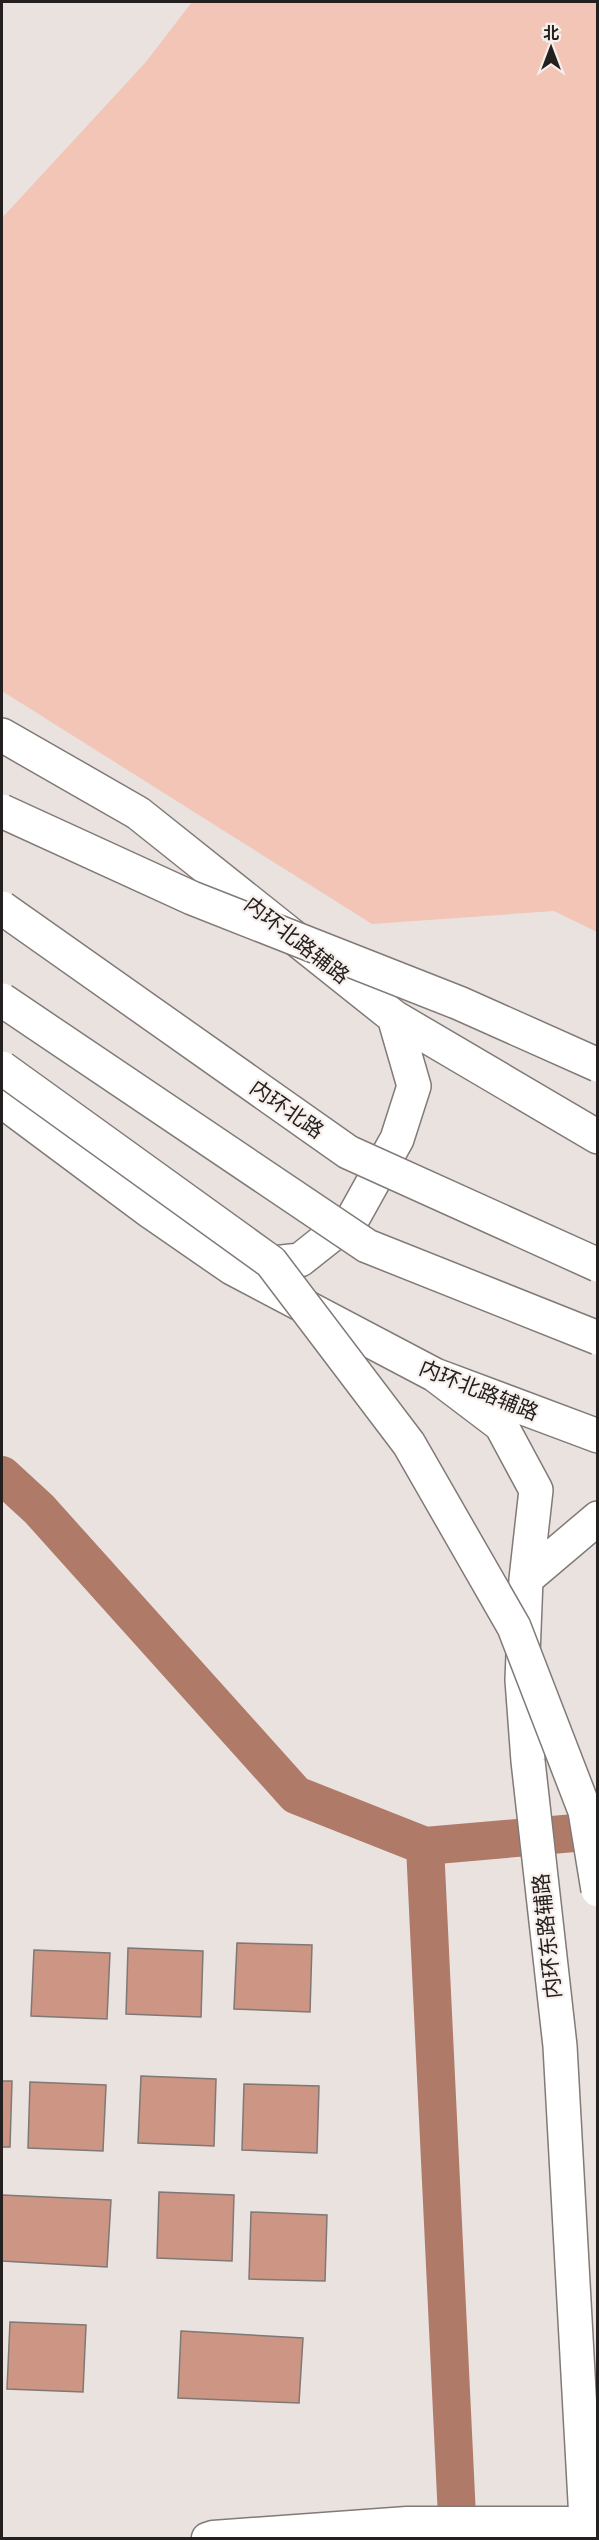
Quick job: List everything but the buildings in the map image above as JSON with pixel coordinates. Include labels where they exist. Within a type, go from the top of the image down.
[{"type":"main road","name":"内环北路辅路","points":[[2,735],[138,813],[394,1017],[597,1137]]},
{"type":"main road","points":[[2,811],[192,898],[459,1003],[597,1065]]},
{"type":"main road","name":"内环北路","points":[[2,908],[348,1152],[597,1265]]},
{"type":"main road","points":[[2,1000],[367,1246],[597,1338]]},
{"type":"main road","points":[[232,1268],[300,1260],[353,1218],[398,1139],[414,1086],[394,1017]]},
{"type":"main road","points":[[2,1068],[272,1263],[409,1444],[514,1627],[585,1811],[597,1890]]},
{"type":"main road","name":"内环北路辅路","points":[[2,1101],[151,1212],[232,1268],[435,1375],[597,1436]]},
{"type":"main road","name":"内环东路辅路","points":[[435,1375],[501,1425],[536,1490],[526,1580],[522,1680],[528,1761],[560,2046],[587,2530]]},
{"type":"main road","points":[[526,1580],[597,1518]]},
{"type":"street","points":[[207,2538],[407,2522],[500,2520],[587,2530]]},
{"type":"shaded area","points":[[192,2],[597,2],[597,932],[554,911],[372,924],[2,691],[2,218],[145,63]]},
{"type":"waterway","points":[[2,1475],[39,1509],[296,1795],[425,1846],[598,1831]]},
{"type":"waterway","points":[[425,1846],[458,2538]]}]
